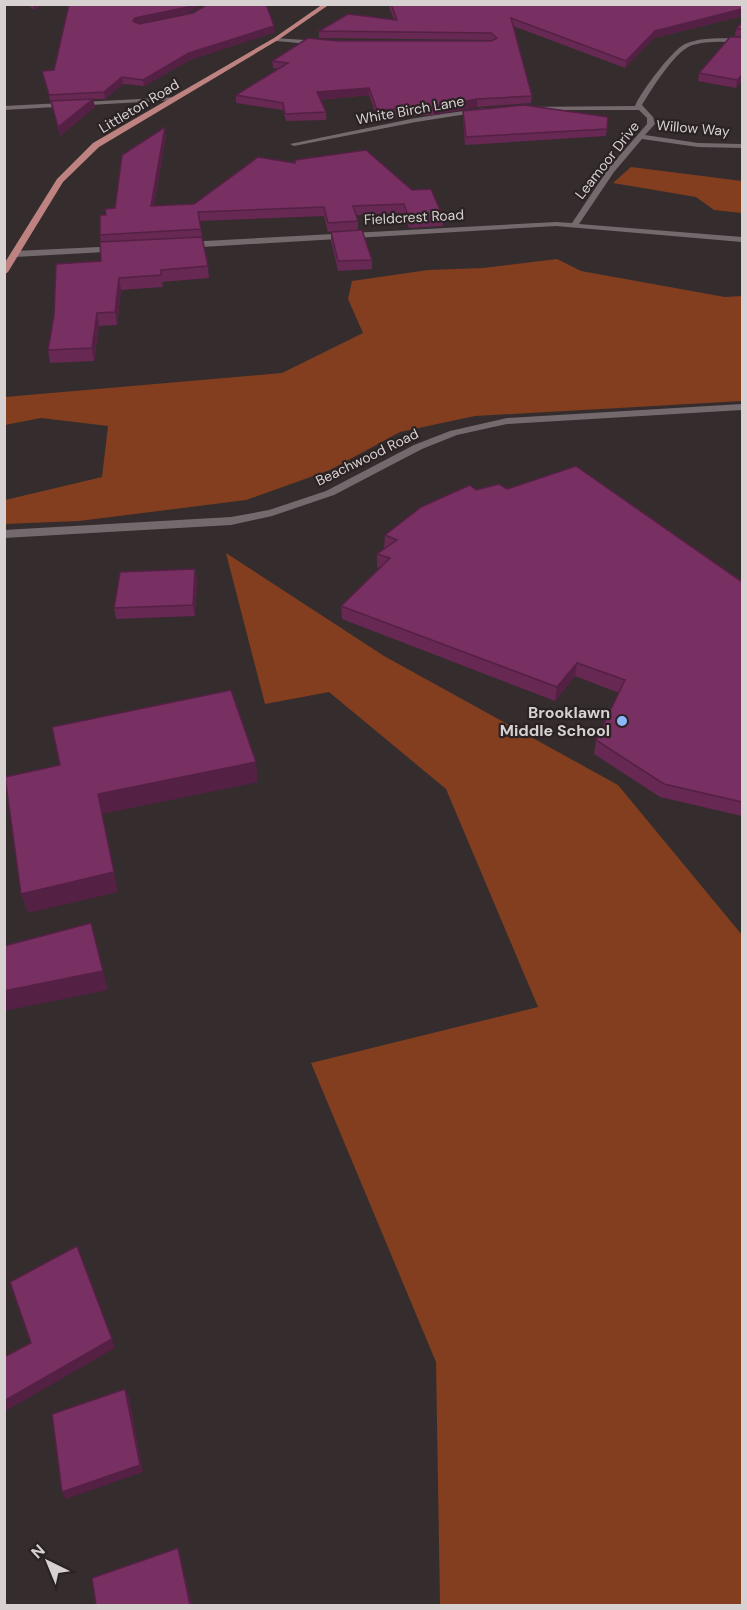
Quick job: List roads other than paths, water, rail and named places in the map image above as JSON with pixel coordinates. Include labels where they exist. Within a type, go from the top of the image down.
[{"type":"main road","name":"Littleton Road","points":[[4,272],[60,181],[96,145],[276,39],[328,4]]},
{"type":"street","points":[[276,39],[328,44]]},
{"type":"street","name":"Leamoor Drive","points":[[575,224],[611,171],[651,124],[650,117],[638,105],[657,76],[685,46],[701,41],[742,40]]},
{"type":"street","points":[[4,108],[176,98]]},
{"type":"street","points":[[507,108],[640,108]]},
{"type":"street","name":"White Birch Lane","points":[[294,144],[416,120],[497,109]]},
{"type":"street","name":"Willow Way","points":[[642,137],[698,145],[742,146]]},
{"type":"street","name":"Fieldcrest Road","points":[[177,245],[520,225],[575,224],[742,240]]},
{"type":"street","points":[[15,254],[130,248]]},
{"type":"street","name":"Beachwood Road","points":[[4,534],[222,521],[272,513],[322,496],[418,447],[480,426],[507,421],[742,407]]},
{"type":"place","name":"Brooklawn Middle School","points":[[622,721]]}]
